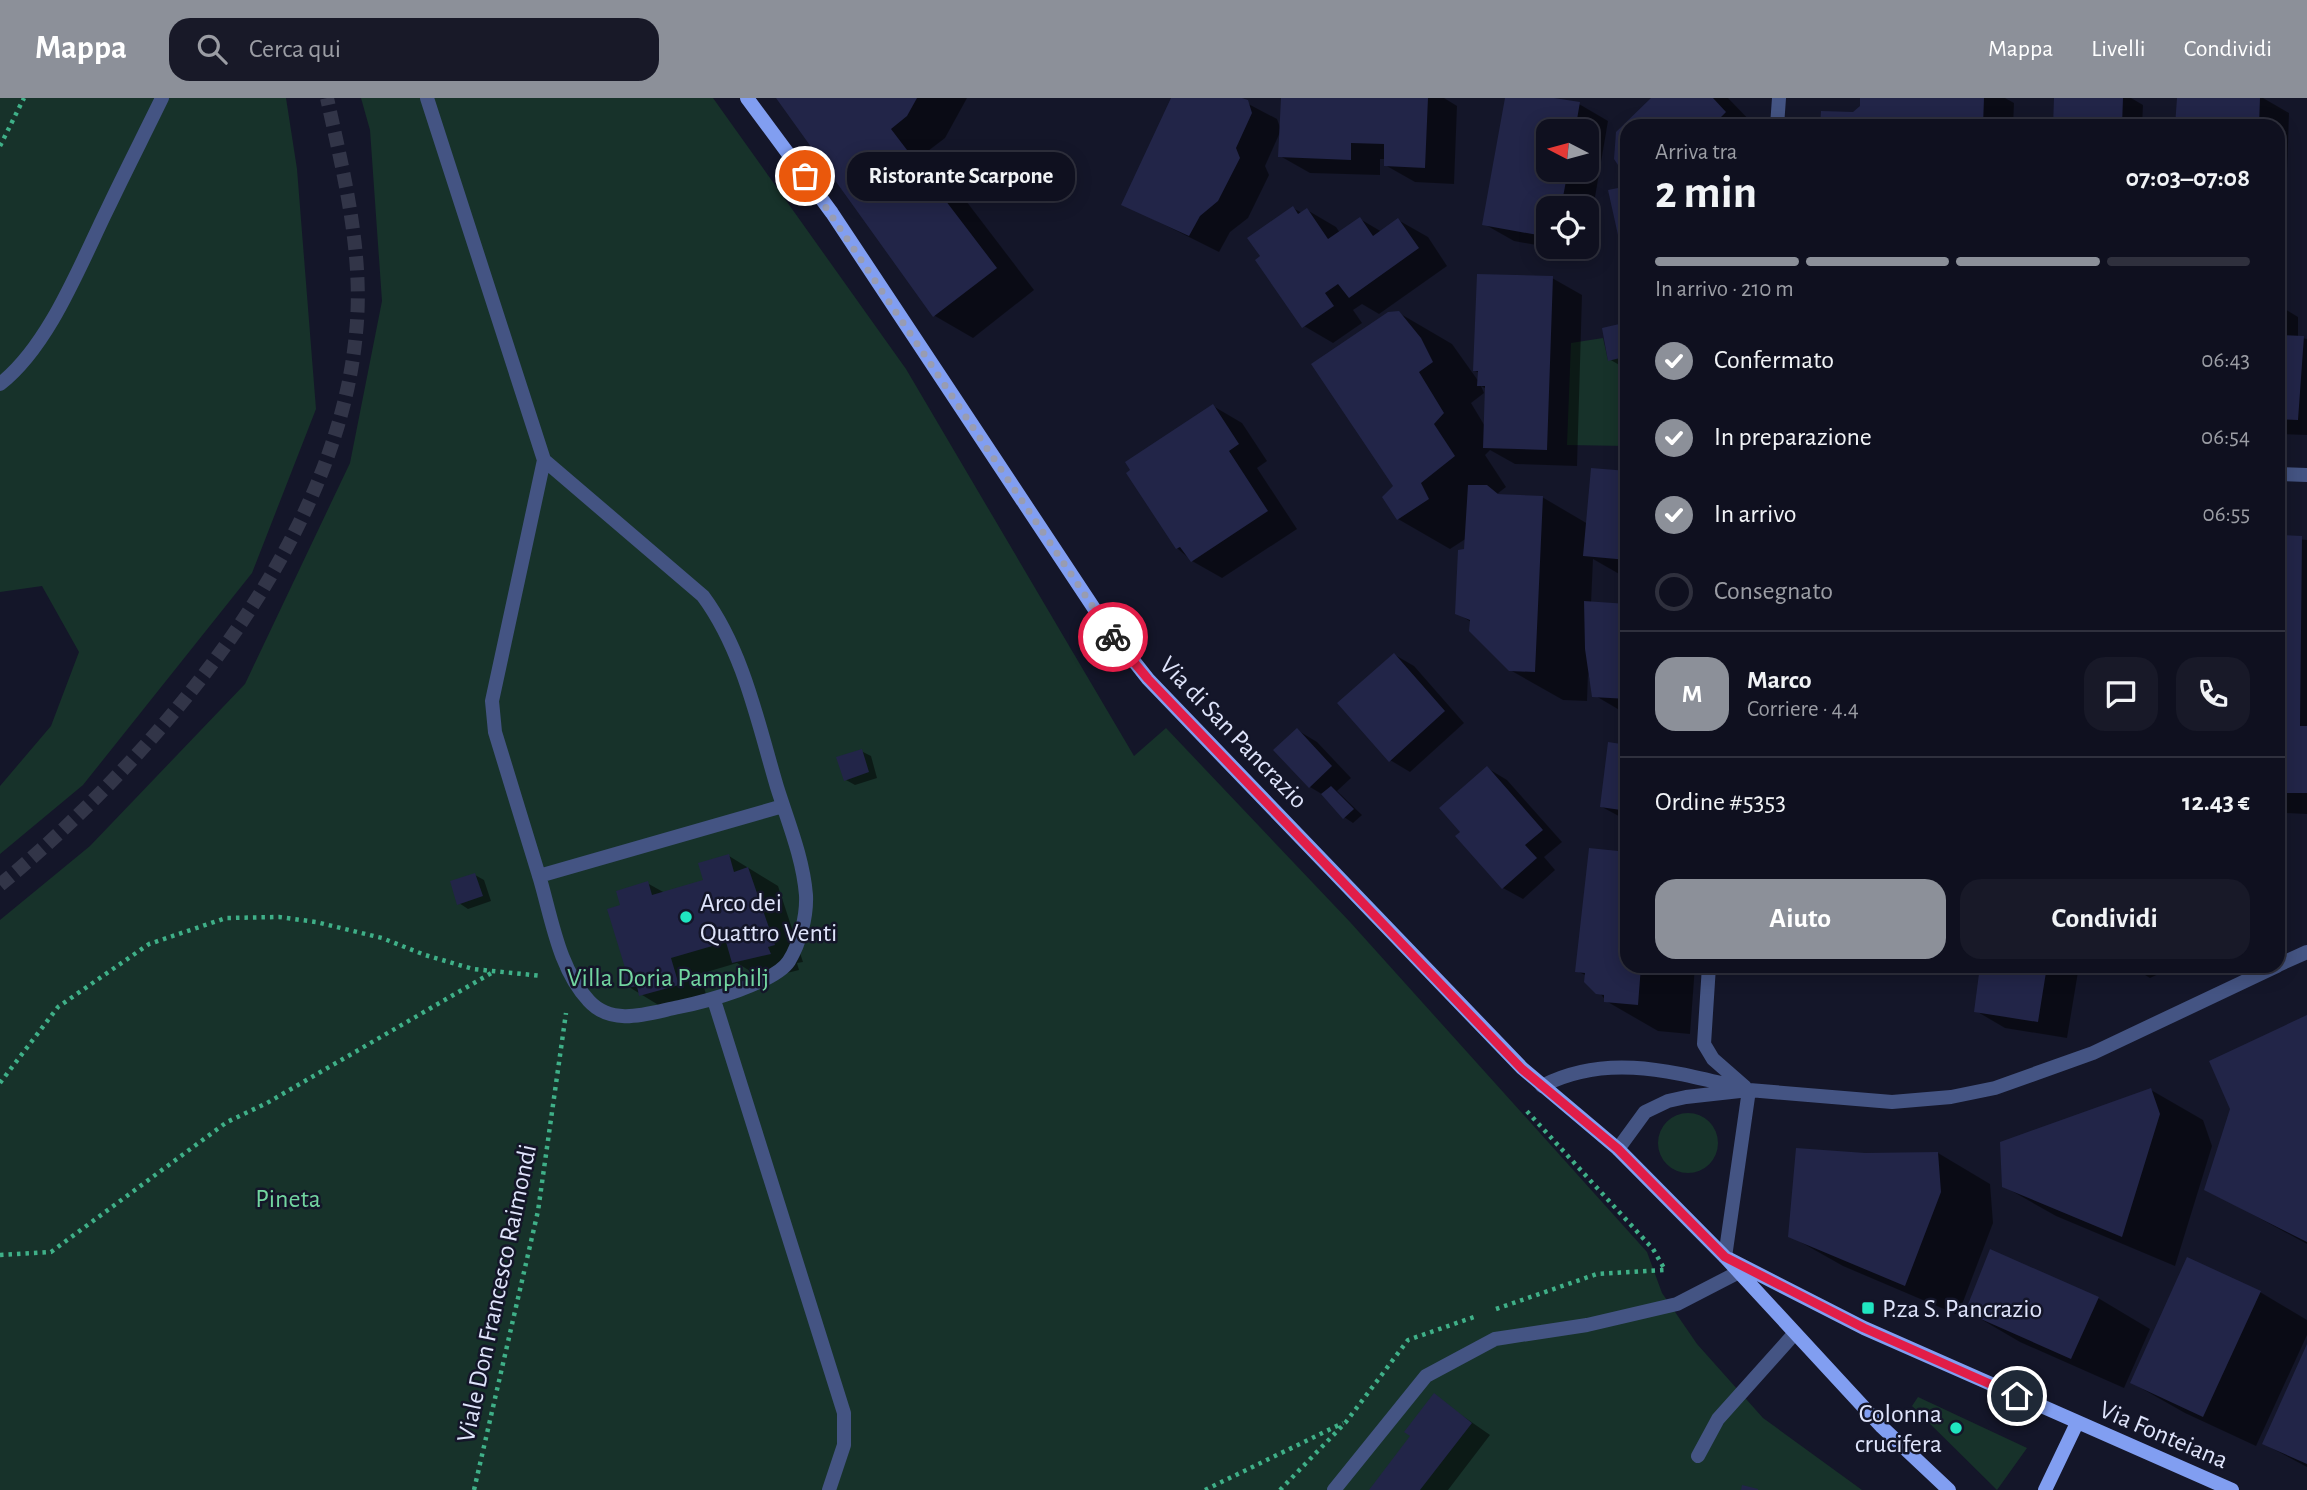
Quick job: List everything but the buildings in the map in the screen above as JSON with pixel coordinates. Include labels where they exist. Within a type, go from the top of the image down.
[{"type":"street","points":[[0,384],[13,374],[37,343],[72,282],[162,98]]},
{"type":"street","points":[[427,98],[544,460],[492,701],[495,732],[570,978],[590,1003],[624,1018],[714,1000],[777,972],[788,962],[798,941],[805,918],[806,896],[798,855],[783,806],[722,622],[703,596],[544,460]]},
{"type":"street","name":"Via di San Pancrazio","points":[[747,98],[839,224],[1122,649],[1346,887],[1542,1086],[1618,1149],[1725,1257]]},
{"type":"street","points":[[1778,119],[1779,98]]},
{"type":"street","points":[[2285,474],[2307,475]]},
{"type":"street","points":[[539,876],[783,806]]},
{"type":"street","points":[[2285,963],[2307,952]]},
{"type":"street","points":[[1709,973],[1704,1044],[1713,1059],[1749,1090]]},
{"type":"street","points":[[1542,1086],[1567,1073],[1607,1067],[1656,1070],[1749,1090],[1892,1102],[1951,1097],[1995,1088],[2093,1054],[2263,973]]},
{"type":"street","points":[[714,1000],[844,1413],[844,1445],[830,1490]]},
{"type":"street","points":[[1618,1149],[1637,1119],[1651,1108],[1686,1097],[1749,1090]]},
{"type":"street","points":[[1749,1090],[1725,1257],[1794,1334],[1941,1487]]},
{"type":"street","name":"Via Fonteiana","points":[[1725,1257],[1864,1328],[2232,1490]]},
{"type":"street","points":[[1334,1490],[1426,1376],[1495,1339],[1587,1325],[1677,1304],[1737,1273]]},
{"type":"street","points":[[1698,1456],[1718,1419],[1794,1334]]},
{"type":"street","points":[[2045,1490],[2077,1423]]},
{"type":"path","points":[[0,146],[24,98]]},
{"type":"path","points":[[0,1083],[58,1007],[149,944],[226,918],[279,917],[316,922],[382,938],[425,955],[473,969],[570,978]]},
{"type":"path","points":[[0,1255],[51,1252],[227,1122],[267,1103],[494,971]]},
{"type":"path","name":"Viale Don Francesco Raimondi","points":[[474,1490],[538,1211],[570,978]]},
{"type":"path","points":[[1522,1107],[1653,1249],[1665,1270],[1654,1271]]},
{"type":"path","points":[[1205,1490],[1346,1422],[1280,1490]]},
{"type":"green space","points":[[0,98],[286,98],[297,169],[316,409],[252,573],[83,785],[0,854],[0,786],[51,726],[79,652],[42,586],[0,592]]},
{"type":"green space","name":"Villa Doria Pamphilj","points":[[361,98],[713,98],[906,369],[1134,756],[1166,728],[1350,922],[1647,1252],[1662,1293],[1697,1344],[1763,1418],[1862,1490],[0,1490],[0,920],[90,846],[245,684],[350,463],[382,301],[370,130]]},
{"type":"green space","points":[[1603,338],[1608,360],[1620,357],[1620,446],[1567,445],[1571,343]]},
{"type":"green space","points":[[1682,1113],[1694,1113],[1713,1126],[1718,1143],[1716,1155],[1705,1168],[1694,1173],[1682,1173],[1663,1160],[1658,1149],[1658,1137],[1671,1118]]},
{"type":"green space","points":[[1918,1397],[2027,1448],[1997,1490],[1912,1406]]},
{"type":"tunnel","points":[[0,885],[60,833],[119,774],[177,709],[230,639],[276,566],[314,490],[342,412],[356,333],[358,304],[351,215],[327,98]]},
{"type":"way so far","points":[[805,176],[959,402],[1113,637]]},
{"type":"place","name":"Ristorante Scarpone","points":[[805,176]]},
{"type":"place","name":"Arco dei Quattro Venti","points":[[686,917]]},
{"type":"place","name":"P.za S. Pancrazio","points":[[1868,1308]]},
{"type":"place","name":"Colonna crucifera","points":[[1956,1428]]},
{"type":"route","points":[[1113,637],[1148,679],[1522,1069],[1618,1149],[1725,1257],[1776,1280],[1864,1328],[2017,1396]]},
{"type":"park label","name":"Pineta","points":[[288,1198]]}]
